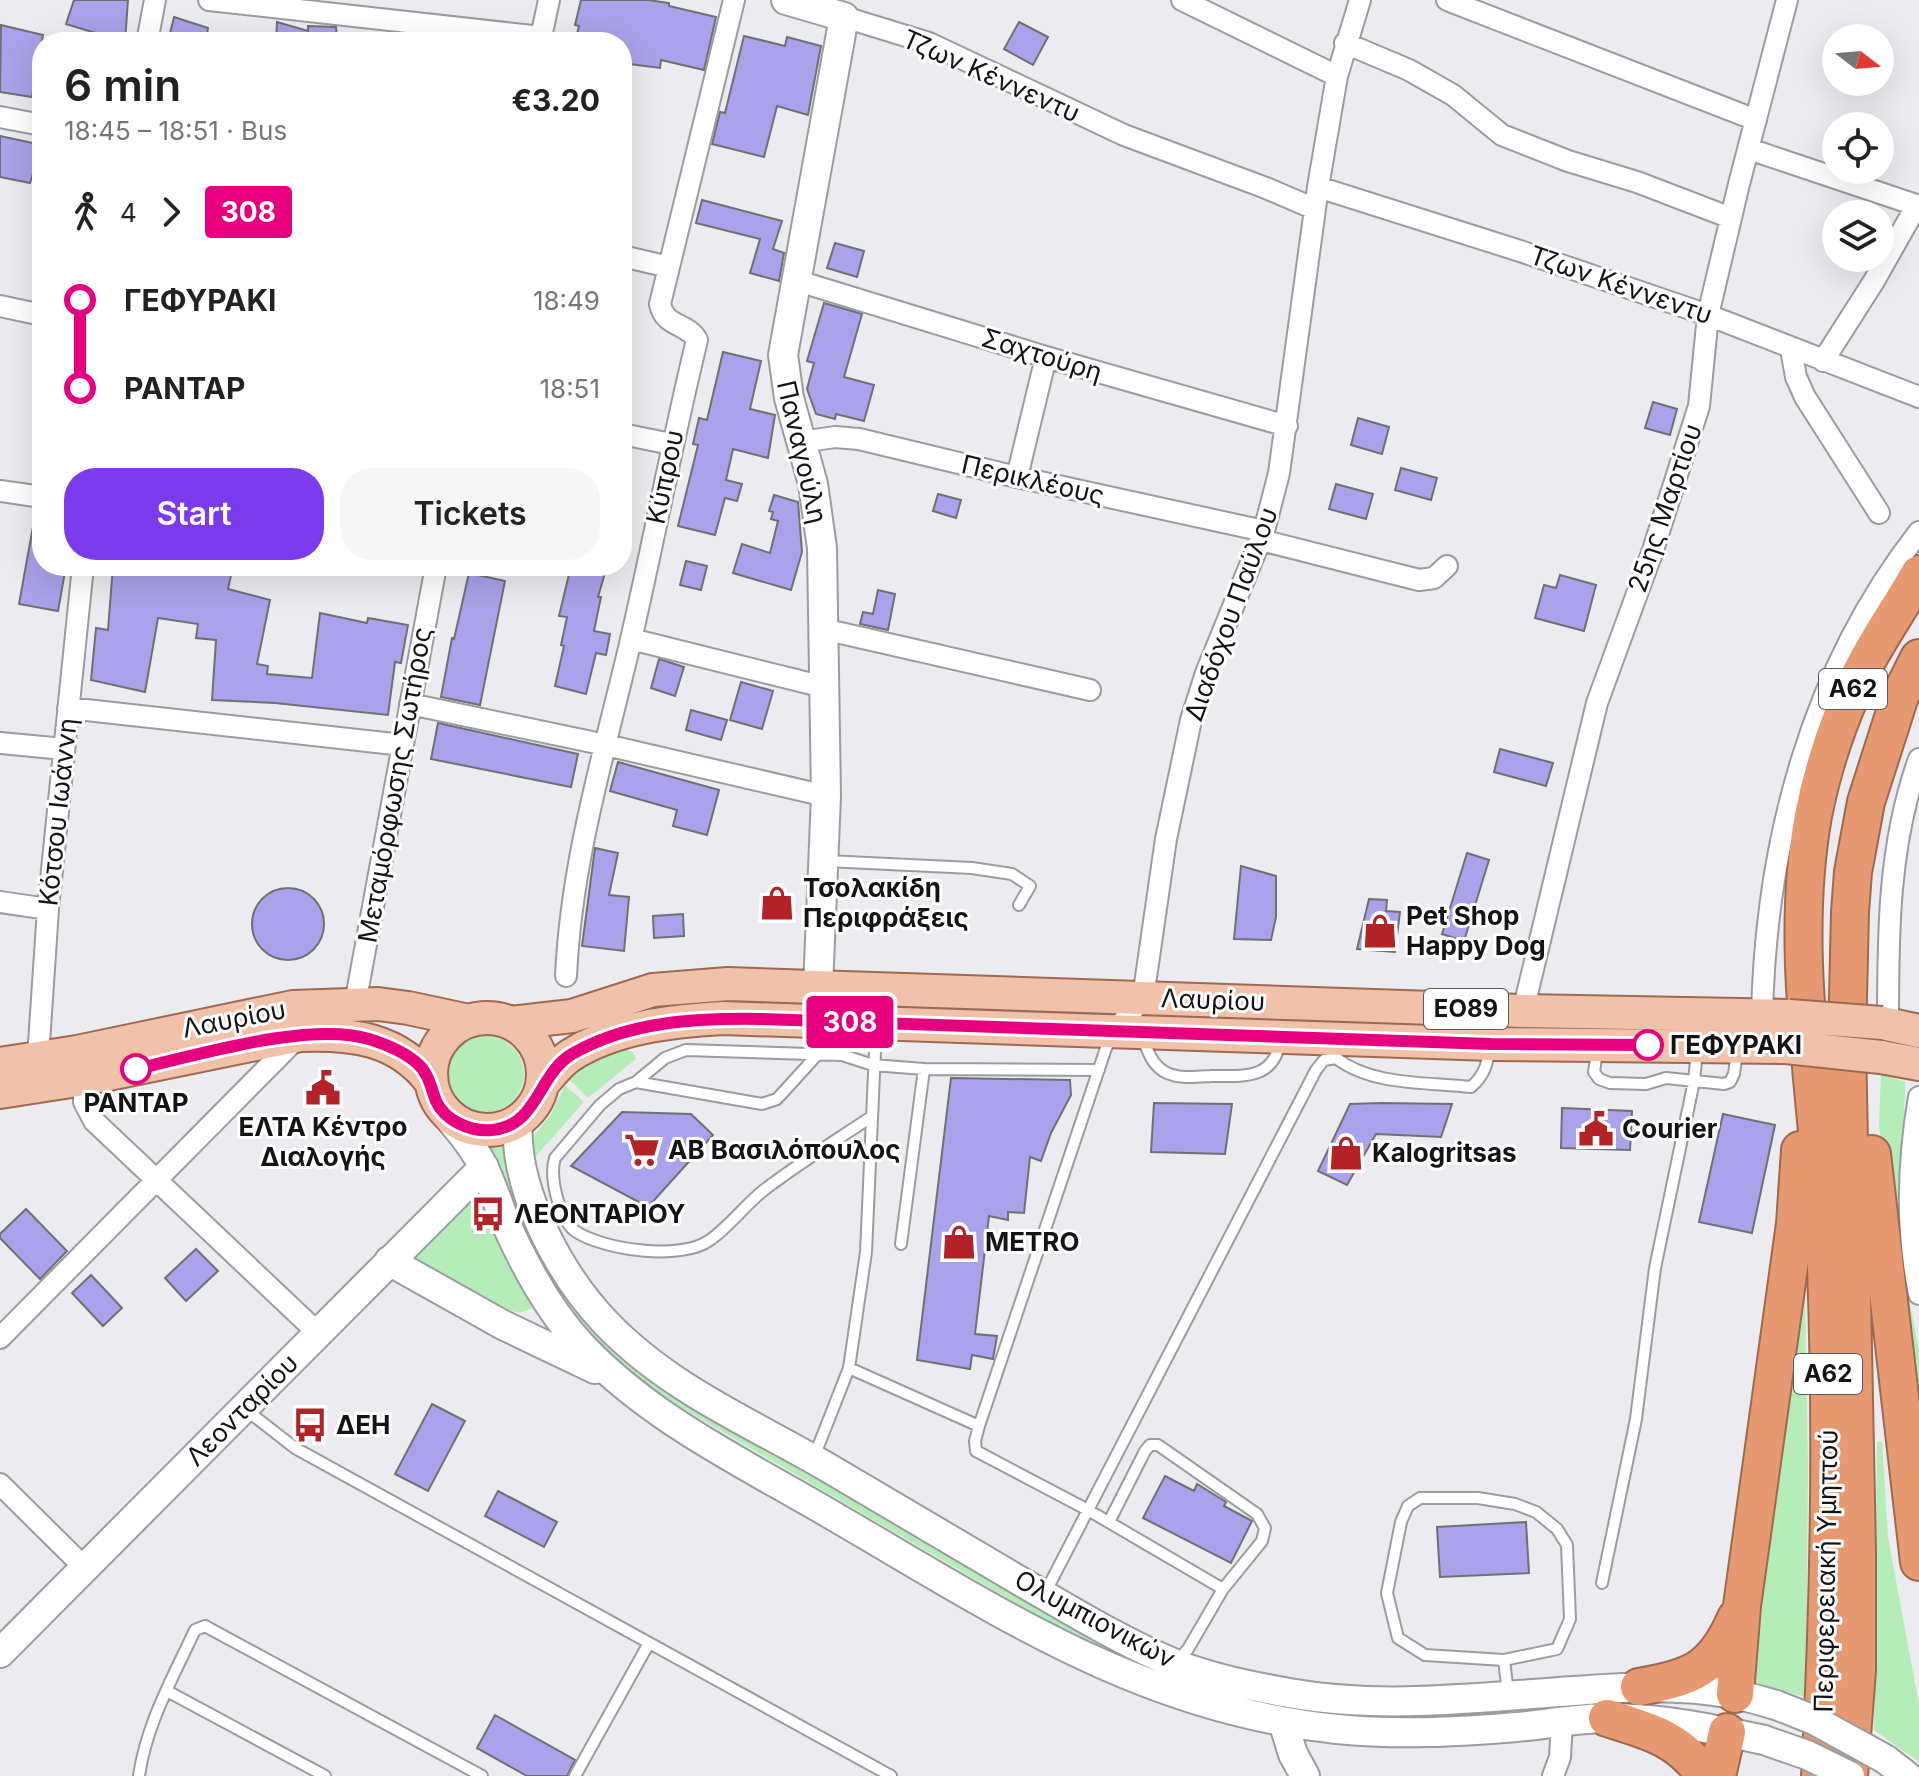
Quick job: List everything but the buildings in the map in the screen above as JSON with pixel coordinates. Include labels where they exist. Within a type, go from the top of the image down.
[{"type":"highway","name":"Περιφερειακή Υμηττού","points":[[1820,1776],[1827,1652],[1829,1416],[1824,1221],[1805,973],[1805,875],[1813,814],[1830,751],[1852,690],[1919,574]]},
{"type":"highway","name":"Περιφερειακή Υμηττού","points":[[1850,1776],[1857,1670],[1849,1006],[1853,872],[1866,802],[1900,696],[1919,658]]},
{"type":"highway","points":[[1717,1776],[1734,1714],[1742,1606],[1795,1224],[1804,1088],[1805,973]]},
{"type":"highway","points":[[1849,1006],[1869,1122],[1919,1562]]},
{"type":"highway","points":[[1639,1687],[1681,1679],[1704,1667],[1729,1636],[1742,1606]]},
{"type":"highway","points":[[1607,1718],[1674,1743],[1689,1755],[1705,1776]]},
{"type":"main road","points":[[786,0],[844,17]]},
{"type":"main road","name":"Παναγούλη","points":[[818,988],[826,796],[822,548],[813,484],[783,369],[783,355],[844,17]]},
{"type":"main road","name":"Λαυρίου","points":[[0,1064],[293,1007],[355,1004],[408,1008],[469,1021],[490,1018],[511,1023],[555,1019],[653,990],[728,984],[1523,1011],[1779,1026],[1896,1026]]},
{"type":"main road","name":"Λαυρίου","points":[[518,1121],[532,1108],[544,1082],[571,1055],[611,1038],[655,1025],[723,1018],[1280,1036],[1337,1048],[1491,1044],[1738,1046],[1779,1026],[1881,1057],[1919,1064]]},
{"type":"main road","points":[[431,1082],[437,1047],[448,1033],[469,1021]]},
{"type":"main road","points":[[511,1023],[523,1029],[538,1046],[544,1082]]},
{"type":"main road","name":"Λαυρίου","points":[[0,1092],[84,1079],[300,1035],[328,1034],[369,1039],[417,1063],[431,1082],[439,1106],[448,1117]]},
{"type":"main road","points":[[448,1117],[481,1130],[500,1129],[518,1121]]},
{"type":"main road","name":"Ολυμπιονικών","points":[[448,1117],[469,1142],[484,1167],[512,1236],[550,1306],[580,1344],[614,1378],[734,1458],[1070,1651],[1164,1691],[1227,1711],[1283,1722],[1396,1732],[1457,1731],[1607,1718],[1668,1722],[1734,1714]]},
{"type":"main road","name":"Ολυμπιονικών","points":[[518,1121],[516,1139],[527,1186],[546,1235],[566,1273],[602,1320],[663,1374],[1088,1621],[1175,1664],[1253,1685],[1338,1700],[1397,1702],[1639,1687],[1703,1690],[1764,1740],[1807,1755],[1850,1776]]},
{"type":"main road","name":"Λεονταρίου","points":[[0,1653],[484,1167]]},
{"type":"main road","points":[[389,1261],[503,1325],[614,1378]]},
{"type":"main road","points":[[503,1325],[529,1325],[550,1306],[566,1273]]},
{"type":"main road","points":[[1734,1714],[1776,1705],[1814,1720],[1897,1770]]},
{"type":"main road","points":[[1283,1722],[1293,1754],[1305,1776]]},
{"type":"street","points":[[149,32],[155,0]]},
{"type":"street","points":[[209,0],[481,32]]},
{"type":"street","points":[[542,32],[549,0]]},
{"type":"street","name":"Κύπρου","points":[[566,976],[573,896],[589,811],[631,639],[671,444],[697,340],[692,333],[669,322],[660,304],[734,0]]},
{"type":"street","points":[[1182,0],[1337,76]]},
{"type":"street","name":"Διαδόχου Παύλου","points":[[1143,998],[1166,839],[1191,720],[1206,673],[1263,535],[1279,473],[1318,187],[1337,76],[1360,0]]},
{"type":"street","points":[[1447,0],[1756,120]]},
{"type":"street","name":"25ης Μαρτίου","points":[[1523,1011],[1597,703],[1653,550],[1699,406],[1708,315],[1787,0]]},
{"type":"street","name":"Τζων Κέννεντυ","points":[[844,17],[929,43],[1124,135],[1315,209]]},
{"type":"street","points":[[1345,43],[1381,57],[1453,95],[1502,135],[1731,218]]},
{"type":"street","points":[[0,117],[32,123]]},
{"type":"street","points":[[1749,149],[1918,206],[1823,361]]},
{"type":"street","name":"Τζων Κέννεντυ","points":[[1318,187],[1708,315],[1919,397]]},
{"type":"street","points":[[632,258],[669,267]]},
{"type":"street","name":"Σαχτούρη","points":[[798,281],[1287,426]]},
{"type":"street","points":[[0,306],[32,313]]},
{"type":"street","points":[[1791,349],[1796,377],[1805,397],[1879,513]]},
{"type":"street","points":[[1017,477],[1046,357]]},
{"type":"street","points":[[632,436],[671,444]]},
{"type":"street","name":"Περικλέους","points":[[801,442],[835,437],[859,439],[1263,535],[1419,580],[1434,578],[1447,566]]},
{"type":"street","points":[[0,491],[32,496]]},
{"type":"street","points":[[1779,1026],[1765,936],[1776,864],[1799,771],[1817,712],[1862,618],[1919,532]]},
{"type":"street","name":"Κότσου Ιωάννη","points":[[38,1058],[48,909],[82,576]]},
{"type":"street","name":"Μεταμόρφωσης Σωτήρος","points":[[355,1004],[410,704],[427,576]]},
{"type":"street","points":[[823,629],[1090,690]]},
{"type":"street","points":[[631,639],[824,687]]},
{"type":"street","points":[[410,704],[826,796]]},
{"type":"street","points":[[68,708],[403,745]]},
{"type":"street","points":[[0,743],[64,749]]},
{"type":"street","points":[[1896,1026],[1890,892],[1909,787],[1919,759]]},
{"type":"street","points":[[0,902],[48,909]]},
{"type":"street","points":[[1127,1031],[1143,998]]},
{"type":"street","points":[[0,1338],[300,1035]]},
{"type":"street","points":[[84,1079],[84,1102],[94,1121],[318,1333]]},
{"type":"street","points":[[1919,1097],[1913,1137],[1911,1224],[1912,1261],[1919,1294]]},
{"type":"street","points":[[0,1484],[85,1568]]},
{"type":"street","points":[[1553,1776],[1560,1757],[1562,1722]]},
{"type":"lane","points":[[823,861],[972,868],[1012,874],[1030,886],[1019,905]]},
{"type":"lane","points":[[813,1459],[849,1368],[866,1252],[877,1023]]},
{"type":"lane","points":[[1223,1589],[1088,1510],[976,1451],[975,1441],[1099,1070],[1127,1031],[1154,1063],[1165,1072],[1180,1077],[1253,1075],[1278,1056],[1280,1036]]},
{"type":"lane","points":[[1044,1595],[1316,1070],[1324,1060],[1337,1048],[1349,1068],[1367,1075],[1471,1087],[1481,1079],[1486,1069],[1491,1044]]},
{"type":"lane","points":[[1598,1044],[1594,1072],[1599,1079],[1646,1084],[1666,1078],[1730,1082],[1738,1046]]},
{"type":"lane","points":[[1602,1583],[1636,1419],[1655,1268],[1694,1081],[1697,1045]]},
{"type":"lane","points":[[871,1117],[764,1191],[708,1242],[666,1253],[616,1246],[583,1237],[570,1227],[555,1191],[551,1169],[565,1142],[619,1089],[636,1082],[665,1058],[686,1050],[842,1055],[873,1065],[924,1069],[1099,1070]]},
{"type":"lane","points":[[636,1082],[762,1104],[777,1099],[817,1055]]},
{"type":"lane","points":[[901,1244],[924,1069]]},
{"type":"lane","points":[[849,1368],[979,1426]]},
{"type":"lane","points":[[244,1408],[295,1448],[891,1776]]},
{"type":"lane","points":[[1109,1522],[1145,1451],[1150,1445],[1158,1445],[1257,1514],[1265,1528],[1262,1541],[1223,1589],[1188,1649],[1175,1664]]},
{"type":"lane","points":[[1420,1498],[1478,1498],[1515,1504],[1536,1512],[1557,1529],[1567,1545],[1570,1619],[1557,1649],[1504,1660],[1425,1655],[1398,1638],[1387,1593],[1401,1522],[1408,1506],[1420,1498]]},
{"type":"lane","points":[[139,1776],[143,1747],[167,1691],[195,1630],[205,1626],[482,1776]]},
{"type":"lane","points":[[575,1776],[649,1643]]},
{"type":"lane","points":[[1504,1660],[1508,1695]]},
{"type":"lane","points":[[167,1691],[325,1776]]},
{"type":"green space","points":[[1146,1009],[1588,1020],[1787,1036],[1163,1021]]},
{"type":"green space","points":[[479,1036],[493,1036],[507,1042],[518,1053],[524,1074],[521,1089],[513,1101],[493,1112],[479,1112],[465,1106],[454,1095],[448,1081],[448,1067],[454,1053],[465,1042]]},
{"type":"green space","points":[[620,1048],[633,1052],[636,1059],[588,1098],[568,1078],[597,1058]]},
{"type":"green space","points":[[1881,1074],[1905,1082],[1902,1262],[1919,1350],[1919,1387],[1898,1279],[1882,1156],[1879,1124]]},
{"type":"green space","points":[[565,1085],[584,1102],[536,1156],[533,1137],[551,1114]]},
{"type":"green space","points":[[506,1138],[547,1260],[549,1275],[516,1215],[484,1142]]},
{"type":"green space","points":[[478,1194],[506,1256],[534,1303],[534,1307],[528,1310],[510,1310],[416,1259],[416,1252]]},
{"type":"green space","points":[[1804,1234],[1808,1468],[1806,1697],[1747,1680]]},
{"type":"green space","points":[[576,1304],[1155,1665],[1525,1707],[1388,1717],[1304,1710],[1191,1685],[1093,1648],[682,1408],[611,1354],[575,1315]]},
{"type":"green space","points":[[1882,1441],[1888,1537],[1919,1705],[1919,1762],[1874,1730],[1877,1442]]},
{"type":"bus line","name":"308","points":[[136,1069],[300,1035],[354,1036],[395,1050],[417,1063],[431,1082],[439,1106],[448,1117],[462,1125],[491,1130],[500,1129],[525,1115],[537,1100],[544,1082],[571,1055],[633,1030],[723,1018],[1491,1044],[1648,1045]]},
{"type":"place","name":"Τσολακίδη Περιφράξεις","points":[[777,903]]},
{"type":"place","name":"Pet Shop Happy Dog","points":[[1380,931]]},
{"type":"place","name":"ΓΕΦΥΡΑΚΙ","points":[[1648,1045]]},
{"type":"place","name":"ΡΑΝΤΑΡ","points":[[136,1069]]},
{"type":"place","name":"ΕΛΤΑ Κέντρο Διαλογής","points":[[323,1088]]},
{"type":"place","name":"Courier","points":[[1596,1129]]},
{"type":"place","name":"ΑΒ Βασιλόπουλος","points":[[642,1150]]},
{"type":"place","name":"Kalogritsas","points":[[1346,1153]]},
{"type":"place","name":"ΛΕΟΝΤΑΡΙΟΥ","points":[[488,1214]]},
{"type":"place","name":"METRO","points":[[959,1242]]},
{"type":"place","name":"ΔΕΗ","points":[[310,1425]]}]
